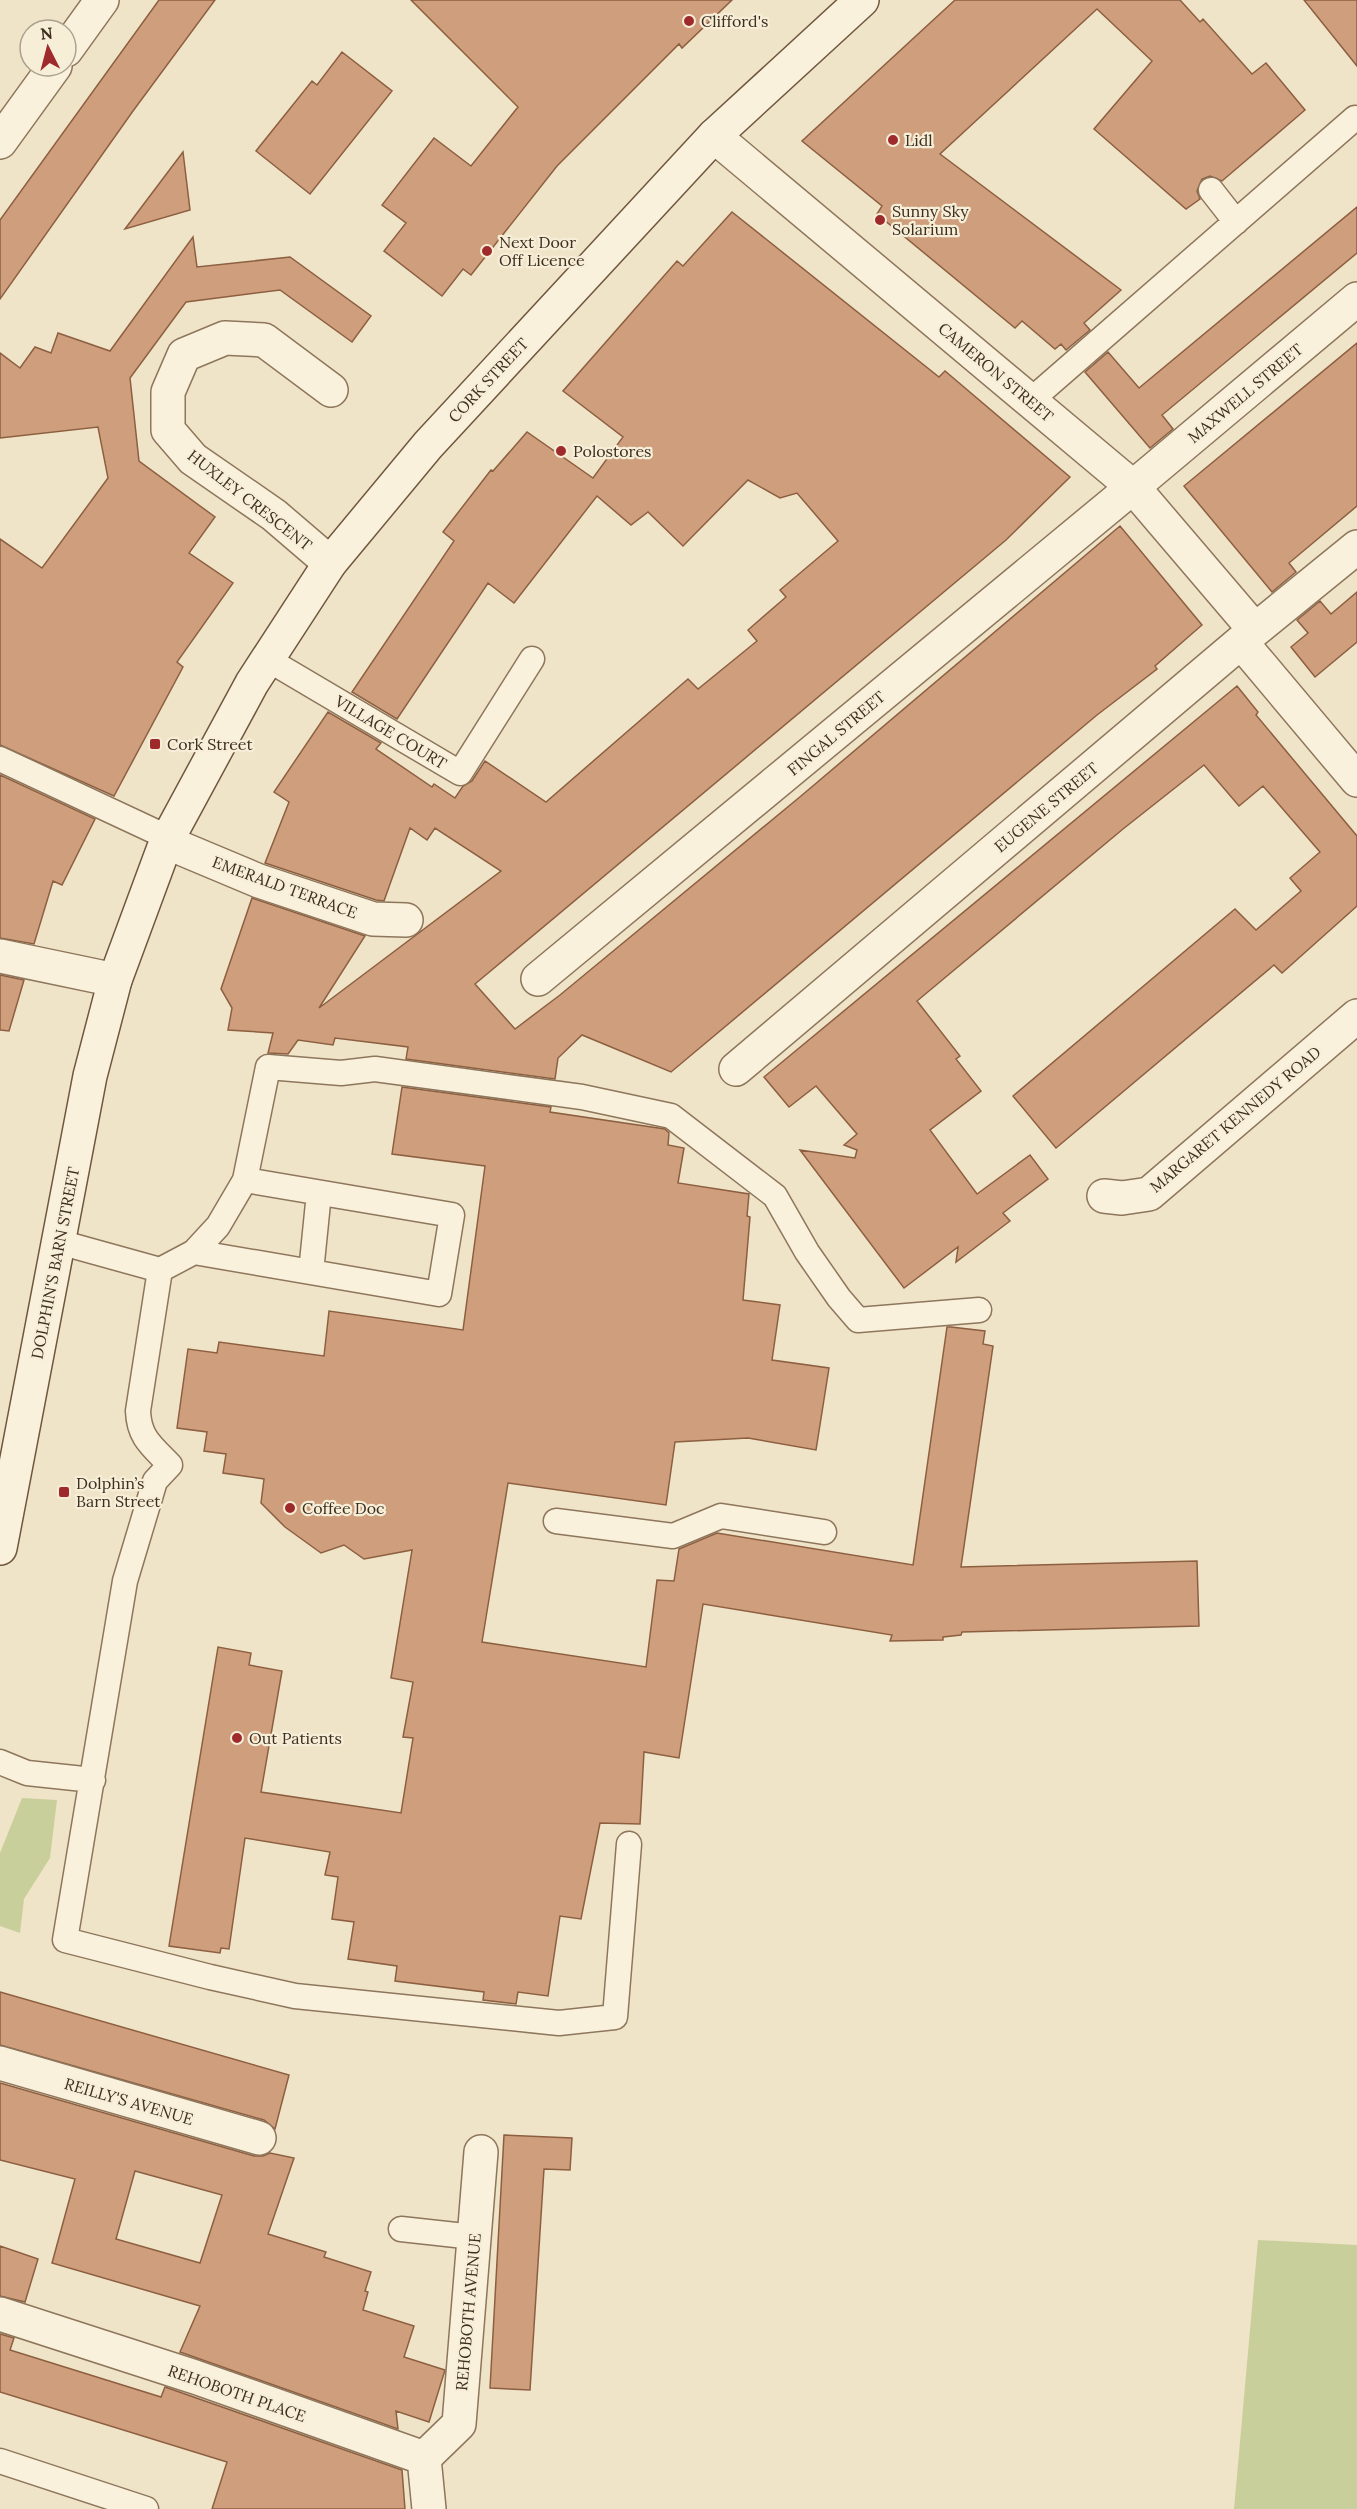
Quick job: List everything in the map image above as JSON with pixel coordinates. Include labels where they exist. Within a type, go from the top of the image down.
[{"type":"street","points":[[78,33],[102,0]]},
{"type":"street","name":"CORK STREET","points":[[115,980],[167,840],[252,683],[330,563],[428,445],[714,136],[862,0]]},
{"type":"street","points":[[0,142],[46,78]]},
{"type":"street","name":"CAMERON STREET","points":[[714,136],[1133,487],[1357,780]]},
{"type":"street","name":"MAXWELL STREET","points":[[1133,487],[1357,299]]},
{"type":"street","name":"HUXLEY CRESCENT","points":[[330,563],[274,514],[193,459],[168,430],[168,392],[184,355],[225,338],[264,340],[331,390]]},
{"type":"street","name":"FINGAL STREET","points":[[538,979],[1133,487]]},
{"type":"street","name":"EUGENE STREET","points":[[736,1069],[1248,636],[1357,547]]},
{"type":"street","name":"EMERALD TERRACE","points":[[167,840],[259,881],[373,919],[406,920]]},
{"type":"street","points":[[0,956],[115,980]]},
{"type":"street","name":"DOLPHIN'S BARN STREET","points":[[0,1548],[90,1076],[115,980]]},
{"type":"street","name":"MARGARET KENNEDY ROAD","points":[[1104,1196],[1122,1198],[1149,1194],[1357,1016]]},
{"type":"street","name":"REILLY'S AVENUE","points":[[0,2063],[259,2138]]},
{"type":"street","name":"REHOBOTH AVENUE","points":[[424,2458],[459,2424],[481,2152]]},
{"type":"street","name":"REHOBOTH PLACE","points":[[0,2314],[195,2377],[424,2458]]},
{"type":"street","points":[[424,2458],[429,2509]]},
{"type":"lane","points":[[1030,401],[1355,118]]},
{"type":"lane","points":[[1211,190],[1236,222]]},
{"type":"lane","name":"VILLAGE COURT","points":[[267,659],[460,773],[532,659]]},
{"type":"lane","points":[[0,759],[167,840]]},
{"type":"lane","points":[[59,1242],[160,1270],[194,1252],[218,1226],[245,1180],[268,1067],[340,1073],[375,1069],[582,1097],[671,1116],[775,1196],[807,1252],[839,1298],[858,1320],[979,1310]]},
{"type":"lane","points":[[194,1252],[439,1294],[452,1215],[245,1180]]},
{"type":"lane","points":[[310,1272],[319,1193]]},
{"type":"lane","points":[[160,1270],[138,1411],[138,1427],[145,1440],[170,1465],[155,1481],[125,1581],[65,1940],[295,1996],[560,2023],[615,2017],[629,1844]]},
{"type":"lane","points":[[556,1521],[673,1536],[721,1516],[824,1533]]},
{"type":"lane","points":[[0,1762],[27,1773],[93,1779]]},
{"type":"lane","points":[[401,2229],[474,2237]]},
{"type":"lane","points":[[0,2460],[146,2509]]},
{"type":"green space","points":[[22,1798],[57,1800],[50,1858],[24,1899],[20,1933],[0,1926],[0,1853]]},
{"type":"green space","points":[[1258,2240],[1357,2245],[1357,2509],[1234,2509]]},
{"type":"building","points":[[159,0],[215,0],[0,299],[0,220]]},
{"type":"building","points":[[411,0],[732,0],[682,48],[679,44],[557,166],[471,275],[463,269],[442,296],[384,251],[406,223],[382,205],[434,138],[471,166],[518,107]]},
{"type":"building","points":[[955,0],[1180,0],[1200,22],[1203,19],[1252,74],[1266,63],[1305,110],[1222,181],[1210,176],[1202,179],[1197,191],[1200,199],[1186,209],[1094,129],[1152,61],[1097,9],[940,154],[1121,290],[1084,323],[1090,330],[1066,350],[1061,344],[1055,349],[1022,321],[1015,328],[877,214],[882,206],[802,141]]},
{"type":"building","points":[[1304,0],[1357,0],[1357,66]]},
{"type":"building","points":[[342,52],[392,91],[310,194],[256,151],[312,81],[317,85]]},
{"type":"building","points":[[183,152],[190,210],[125,229]]},
{"type":"building","points":[[1357,207],[1357,253],[1162,415],[1173,429],[1150,448],[1085,372],[1108,352],[1139,388]]},
{"type":"building","points":[[732,212],[939,377],[945,371],[1070,477],[1006,540],[475,984],[515,1029],[560,995],[801,796],[1120,526],[1202,625],[1155,666],[1157,669],[1097,715],[671,1072],[582,1035],[558,1058],[555,1079],[406,1059],[408,1047],[335,1038],[333,1045],[298,1040],[288,1054],[268,1053],[273,1033],[228,1030],[232,1008],[221,989],[252,898],[365,936],[319,1008],[501,871],[435,828],[427,840],[410,828],[384,901],[265,863],[289,802],[274,792],[328,712],[381,743],[376,749],[432,787],[434,784],[455,798],[463,786],[472,781],[485,761],[546,802],[688,679],[698,689],[757,641],[748,630],[786,597],[780,590],[838,541],[797,493],[780,498],[748,480],[683,546],[648,512],[631,525],[597,496],[514,603],[488,583],[397,719],[352,692],[454,541],[443,532],[491,470],[493,471],[527,432],[593,478],[623,437],[563,391],[677,261],[683,266]]},
{"type":"building","points":[[193,237],[197,267],[290,257],[371,316],[352,342],[280,290],[186,302],[130,378],[139,461],[215,517],[189,553],[233,583],[177,662],[183,667],[114,796],[0,745],[0,539],[42,568],[108,478],[98,427],[0,438],[0,353],[20,368],[35,347],[51,353],[58,333],[110,351]]},
{"type":"building","points":[[1357,343],[1357,506],[1289,563],[1296,572],[1272,592],[1184,486]]},
{"type":"building","points":[[1357,592],[1357,642],[1315,677],[1291,647],[1308,633],[1297,620],[1320,601],[1331,614]]},
{"type":"building","points":[[1237,686],[1258,712],[1256,715],[1357,836],[1357,906],[1282,973],[1274,965],[1056,1148],[1013,1096],[1235,909],[1256,930],[1301,891],[1290,878],[1320,852],[1263,786],[1239,806],[1204,765],[1123,829],[917,1001],[960,1056],[956,1059],[981,1091],[930,1130],[977,1194],[1030,1155],[1048,1179],[1003,1213],[1010,1221],[956,1262],[958,1247],[904,1288],[800,1150],[855,1158],[857,1150],[844,1145],[857,1134],[816,1086],[789,1107],[764,1077]]},
{"type":"building","points":[[0,775],[95,819],[62,885],[53,881],[34,944],[0,938]]},
{"type":"building","points":[[0,975],[24,980],[9,1031],[0,1030]]},
{"type":"building","points":[[402,1087],[551,1107],[550,1112],[665,1129],[669,1133],[668,1145],[684,1148],[678,1183],[749,1194],[747,1216],[750,1217],[743,1300],[780,1305],[772,1360],[829,1368],[816,1450],[748,1438],[675,1442],[666,1505],[508,1483],[482,1642],[646,1667],[657,1580],[674,1581],[679,1549],[717,1533],[913,1565],[947,1327],[985,1331],[983,1344],[993,1346],[961,1567],[1197,1561],[1199,1626],[962,1632],[961,1635],[943,1637],[943,1640],[890,1641],[892,1635],[703,1604],[679,1758],[644,1752],[640,1824],[600,1823],[581,1919],[560,1916],[548,1996],[518,1992],[516,2004],[483,2000],[484,1992],[395,1981],[397,1966],[348,1959],[354,1922],[332,1919],[338,1877],[325,1875],[330,1852],[245,1838],[229,1949],[221,1948],[220,1953],[169,1946],[218,1647],[251,1653],[249,1665],[282,1671],[261,1792],[401,1813],[413,1738],[403,1737],[413,1682],[391,1678],[412,1550],[364,1559],[344,1545],[321,1553],[285,1527],[261,1503],[264,1479],[223,1473],[226,1454],[204,1451],[207,1432],[177,1428],[188,1349],[217,1353],[219,1342],[324,1356],[329,1311],[463,1330],[485,1166],[392,1154]]},
{"type":"building","points":[[0,1992],[289,2075],[275,2129],[264,2120],[0,2045]]},
{"type":"building","points":[[0,2083],[254,2156],[270,2153],[294,2158],[268,2234],[326,2252],[324,2257],[371,2272],[365,2291],[368,2292],[363,2310],[414,2326],[404,2357],[445,2370],[429,2422],[396,2411],[398,2429],[180,2352],[200,2306],[52,2263],[75,2179],[0,2160]],"holes":[[[135,2171],[222,2195],[200,2263],[116,2239]]]},
{"type":"building","points":[[504,2135],[572,2138],[570,2170],[544,2169],[530,2390],[490,2388]]},
{"type":"building","points":[[0,2246],[38,2259],[25,2302],[0,2296]]},
{"type":"building","points":[[0,2334],[14,2338],[10,2350],[161,2397],[165,2387],[402,2470],[405,2509],[212,2509],[227,2462],[0,2392]]},
{"type":"place","name":"Clifford's","points":[[689,21]]},
{"type":"place","name":"Lidl","points":[[893,140]]},
{"type":"place","name":"Sunny Sky Solarium","points":[[880,220]]},
{"type":"place","name":"Next Door Off Licence","points":[[487,251]]},
{"type":"place","name":"Polostores","points":[[561,451]]},
{"type":"place","name":"Cork Street","points":[[155,744]]},
{"type":"place","name":"Dolphin’s Barn Street","points":[[64,1492]]},
{"type":"place","name":"Coffee Doc","points":[[290,1508]]},
{"type":"place","name":"Out Patients","points":[[237,1738]]}]
